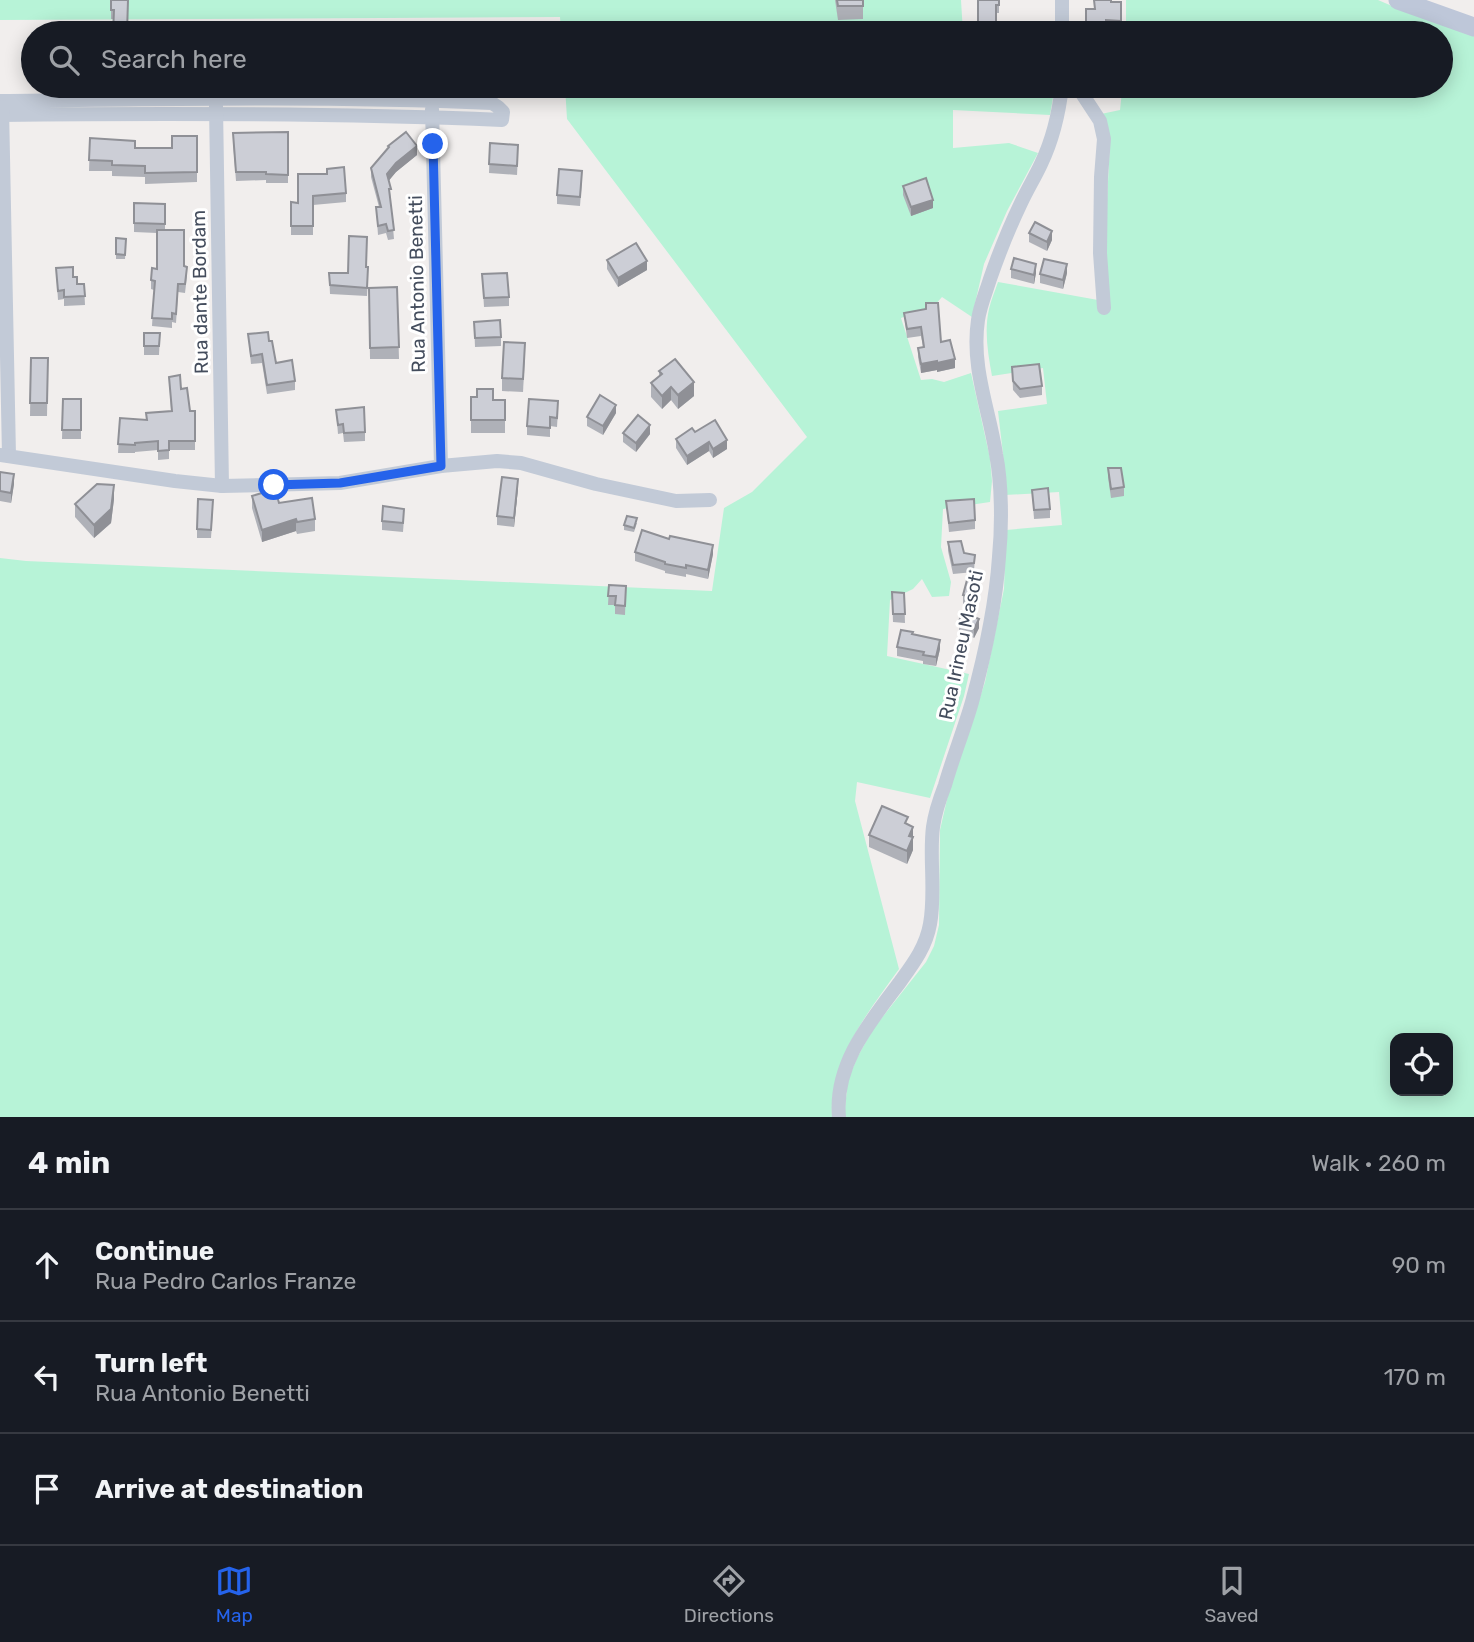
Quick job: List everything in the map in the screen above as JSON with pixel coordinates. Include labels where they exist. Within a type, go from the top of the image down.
[{"type":"street","points":[[1062,0],[1062,21]]},
{"type":"street","points":[[1398,0],[1474,27]]},
{"type":"street","points":[[216,98],[492,103],[503,112],[502,120],[1,108],[216,98]]},
{"type":"street","name":"Rua dante Bordam","points":[[216,98],[222,486]]},
{"type":"street","name":"Rua Irineu Masoti","points":[[839,1117],[842,1080],[850,1055],[864,1030],[914,963],[924,946],[930,926],[933,904],[933,827],[972,702],[989,627],[999,557],[997,456],[976,363],[978,318],[1001,249],[1053,135],[1061,98]]},
{"type":"street","points":[[1085,98],[1100,121],[1104,139],[1100,253],[1104,308]]},
{"type":"street","name":"Rua Antonio Benetti","points":[[431,101],[441,466]]},
{"type":"street","points":[[1,108],[4,455],[222,486],[340,483],[441,466],[497,461],[521,463],[596,484],[676,501],[710,500]]},
{"type":"green space","points":[[0,0],[961,0],[962,21],[560,21],[560,17],[0,20]]},
{"type":"green space","points":[[1126,0],[1378,0],[1434,21],[1126,21]]},
{"type":"green space","points":[[1453,28],[1474,35],[1474,1117],[844,1117],[848,1079],[858,1056],[873,1029],[926,962],[934,946],[939,925],[940,830],[948,795],[985,682],[1004,589],[1006,530],[1062,525],[1059,492],[1005,495],[998,411],[1047,404],[1043,368],[992,376],[987,326],[998,282],[1098,300],[1105,239],[1110,143],[1101,114],[1120,110],[1121,98],[1453,98]]},
{"type":"green space","points":[[566,98],[1053,98],[1050,115],[953,110],[953,148],[1009,143],[1038,153],[1007,211],[984,264],[972,317],[942,297],[934,306],[901,318],[921,380],[944,382],[971,373],[990,458],[992,481],[990,502],[943,509],[941,547],[951,582],[949,596],[932,597],[922,579],[913,589],[890,600],[887,656],[969,674],[930,798],[857,782],[855,801],[899,969],[863,1020],[844,1057],[833,1096],[832,1117],[0,1117],[0,558],[712,591],[724,508],[752,492],[807,437],[567,119]]},
{"type":"building","points":[[111,0],[128,0],[127,21],[114,21],[114,10],[111,10]]},
{"type":"building","points":[[837,0],[863,0],[863,6],[838,6]]},
{"type":"building","points":[[978,0],[999,0],[999,5],[996,5],[996,21],[978,21]]},
{"type":"building","points":[[1094,0],[1121,2],[1121,21],[1086,21],[1086,9],[1095,9]]},
{"type":"building","points":[[288,132],[288,175],[236,172],[233,133]]},
{"type":"building","points":[[406,132],[417,146],[387,174],[391,189],[394,230],[388,231],[386,224],[378,226],[376,207],[381,207],[371,168],[388,146]]},
{"type":"building","points":[[172,136],[197,136],[197,172],[145,173],[145,166],[112,165],[112,161],[89,160],[90,138],[135,141],[135,148],[172,148]]},
{"type":"building","points":[[490,143],[518,145],[517,166],[489,164]]},
{"type":"building","points":[[344,167],[346,193],[313,196],[313,226],[291,226],[291,202],[298,203],[298,174],[327,174],[327,169]]},
{"type":"building","points":[[559,169],[582,171],[580,197],[557,195]]},
{"type":"building","points":[[926,178],[933,200],[911,207],[903,186]]},
{"type":"building","points":[[134,203],[165,204],[165,224],[134,223]]},
{"type":"building","points":[[1035,222],[1052,231],[1047,242],[1029,233]]},
{"type":"building","points":[[157,230],[184,230],[184,266],[187,267],[185,284],[178,284],[176,314],[172,313],[172,319],[152,318],[155,281],[151,280],[152,268],[157,269]]},
{"type":"building","points":[[349,236],[367,237],[367,288],[330,285],[329,273],[348,273]]},
{"type":"building","points":[[116,238],[126,239],[125,255],[116,254]]},
{"type":"building","points":[[636,243],[647,261],[618,278],[607,260]]},
{"type":"building","points":[[1014,258],[1036,264],[1034,275],[1011,269]]},
{"type":"building","points":[[1044,259],[1067,264],[1063,280],[1040,274]]},
{"type":"building","points":[[73,267],[73,277],[77,277],[77,284],[84,284],[85,296],[64,297],[64,290],[58,291],[56,268]]},
{"type":"building","points":[[507,273],[509,297],[484,298],[482,274]]},
{"type":"building","points":[[397,287],[399,347],[370,348],[369,288]]},
{"type":"building","points":[[926,303],[938,303],[941,342],[950,340],[955,359],[921,364],[918,348],[924,347],[921,327],[907,329],[904,313],[926,309]]},
{"type":"building","points":[[500,320],[501,337],[475,338],[474,322]]},
{"type":"building","points":[[268,332],[276,363],[292,360],[295,381],[267,385],[262,354],[251,356],[248,334]]},
{"type":"building","points":[[144,333],[160,333],[159,346],[144,346]]},
{"type":"building","points":[[504,342],[525,343],[523,379],[502,378]]},
{"type":"building","points":[[31,358],[48,358],[47,403],[30,403]]},
{"type":"building","points":[[675,359],[694,382],[678,395],[671,387],[662,396],[651,383],[662,374],[659,371]]},
{"type":"building","points":[[1039,364],[1042,386],[1020,389],[1013,381],[1012,367]]},
{"type":"building","points":[[180,375],[181,389],[187,388],[190,411],[195,411],[195,441],[169,441],[169,450],[158,451],[158,441],[135,445],[118,444],[120,418],[147,420],[146,413],[172,411],[169,377]]},
{"type":"building","points":[[477,389],[493,389],[493,400],[505,400],[505,420],[471,420],[471,397],[477,397]]},
{"type":"building","points":[[600,395],[616,405],[603,426],[587,417]]},
{"type":"building","points":[[63,399],[81,399],[81,430],[62,430]]},
{"type":"building","points":[[529,399],[558,401],[557,418],[550,417],[550,428],[527,426]]},
{"type":"building","points":[[364,407],[365,432],[344,433],[343,424],[338,425],[336,410]]},
{"type":"building","points":[[638,415],[650,425],[636,443],[623,433]]},
{"type":"building","points":[[715,420],[727,440],[713,449],[709,442],[687,456],[676,439],[692,428],[695,432]]},
{"type":"building","points":[[1108,468],[1121,468],[1124,487],[1111,489]]},
{"type":"building","points":[[0,472],[14,474],[11,493],[0,491]]},
{"type":"building","points":[[502,477],[518,479],[514,518],[497,516]]},
{"type":"building","points":[[97,484],[114,485],[111,509],[94,525],[75,504]]},
{"type":"building","points":[[1048,488],[1050,509],[1034,510],[1032,490]]},
{"type":"building","points":[[275,489],[279,503],[312,498],[315,519],[297,522],[296,519],[262,530],[252,496]]},
{"type":"building","points":[[198,499],[213,500],[211,530],[197,529]]},
{"type":"building","points":[[974,499],[975,520],[949,523],[946,501]]},
{"type":"building","points":[[383,506],[404,509],[403,523],[382,521]]},
{"type":"building","points":[[627,516],[637,518],[634,528],[624,525]]},
{"type":"building","points":[[642,530],[669,539],[670,536],[713,545],[708,570],[665,564],[635,552]]},
{"type":"building","points":[[961,541],[964,553],[975,555],[974,563],[953,565],[948,542]]},
{"type":"building","points":[[967,580],[980,584],[977,598],[963,595]]},
{"type":"building","points":[[609,585],[626,586],[625,606],[615,605],[616,596],[608,596]]},
{"type":"building","points":[[892,592],[904,593],[905,614],[893,614]]},
{"type":"building","points":[[963,612],[979,619],[974,629],[959,621]]},
{"type":"building","points":[[901,630],[940,640],[936,657],[897,647]]},
{"type":"building","points":[[882,806],[908,817],[905,823],[913,827],[909,836],[913,837],[907,851],[869,835]]},
{"type":"route","points":[[274,485],[340,483],[441,466],[433,144]]}]
